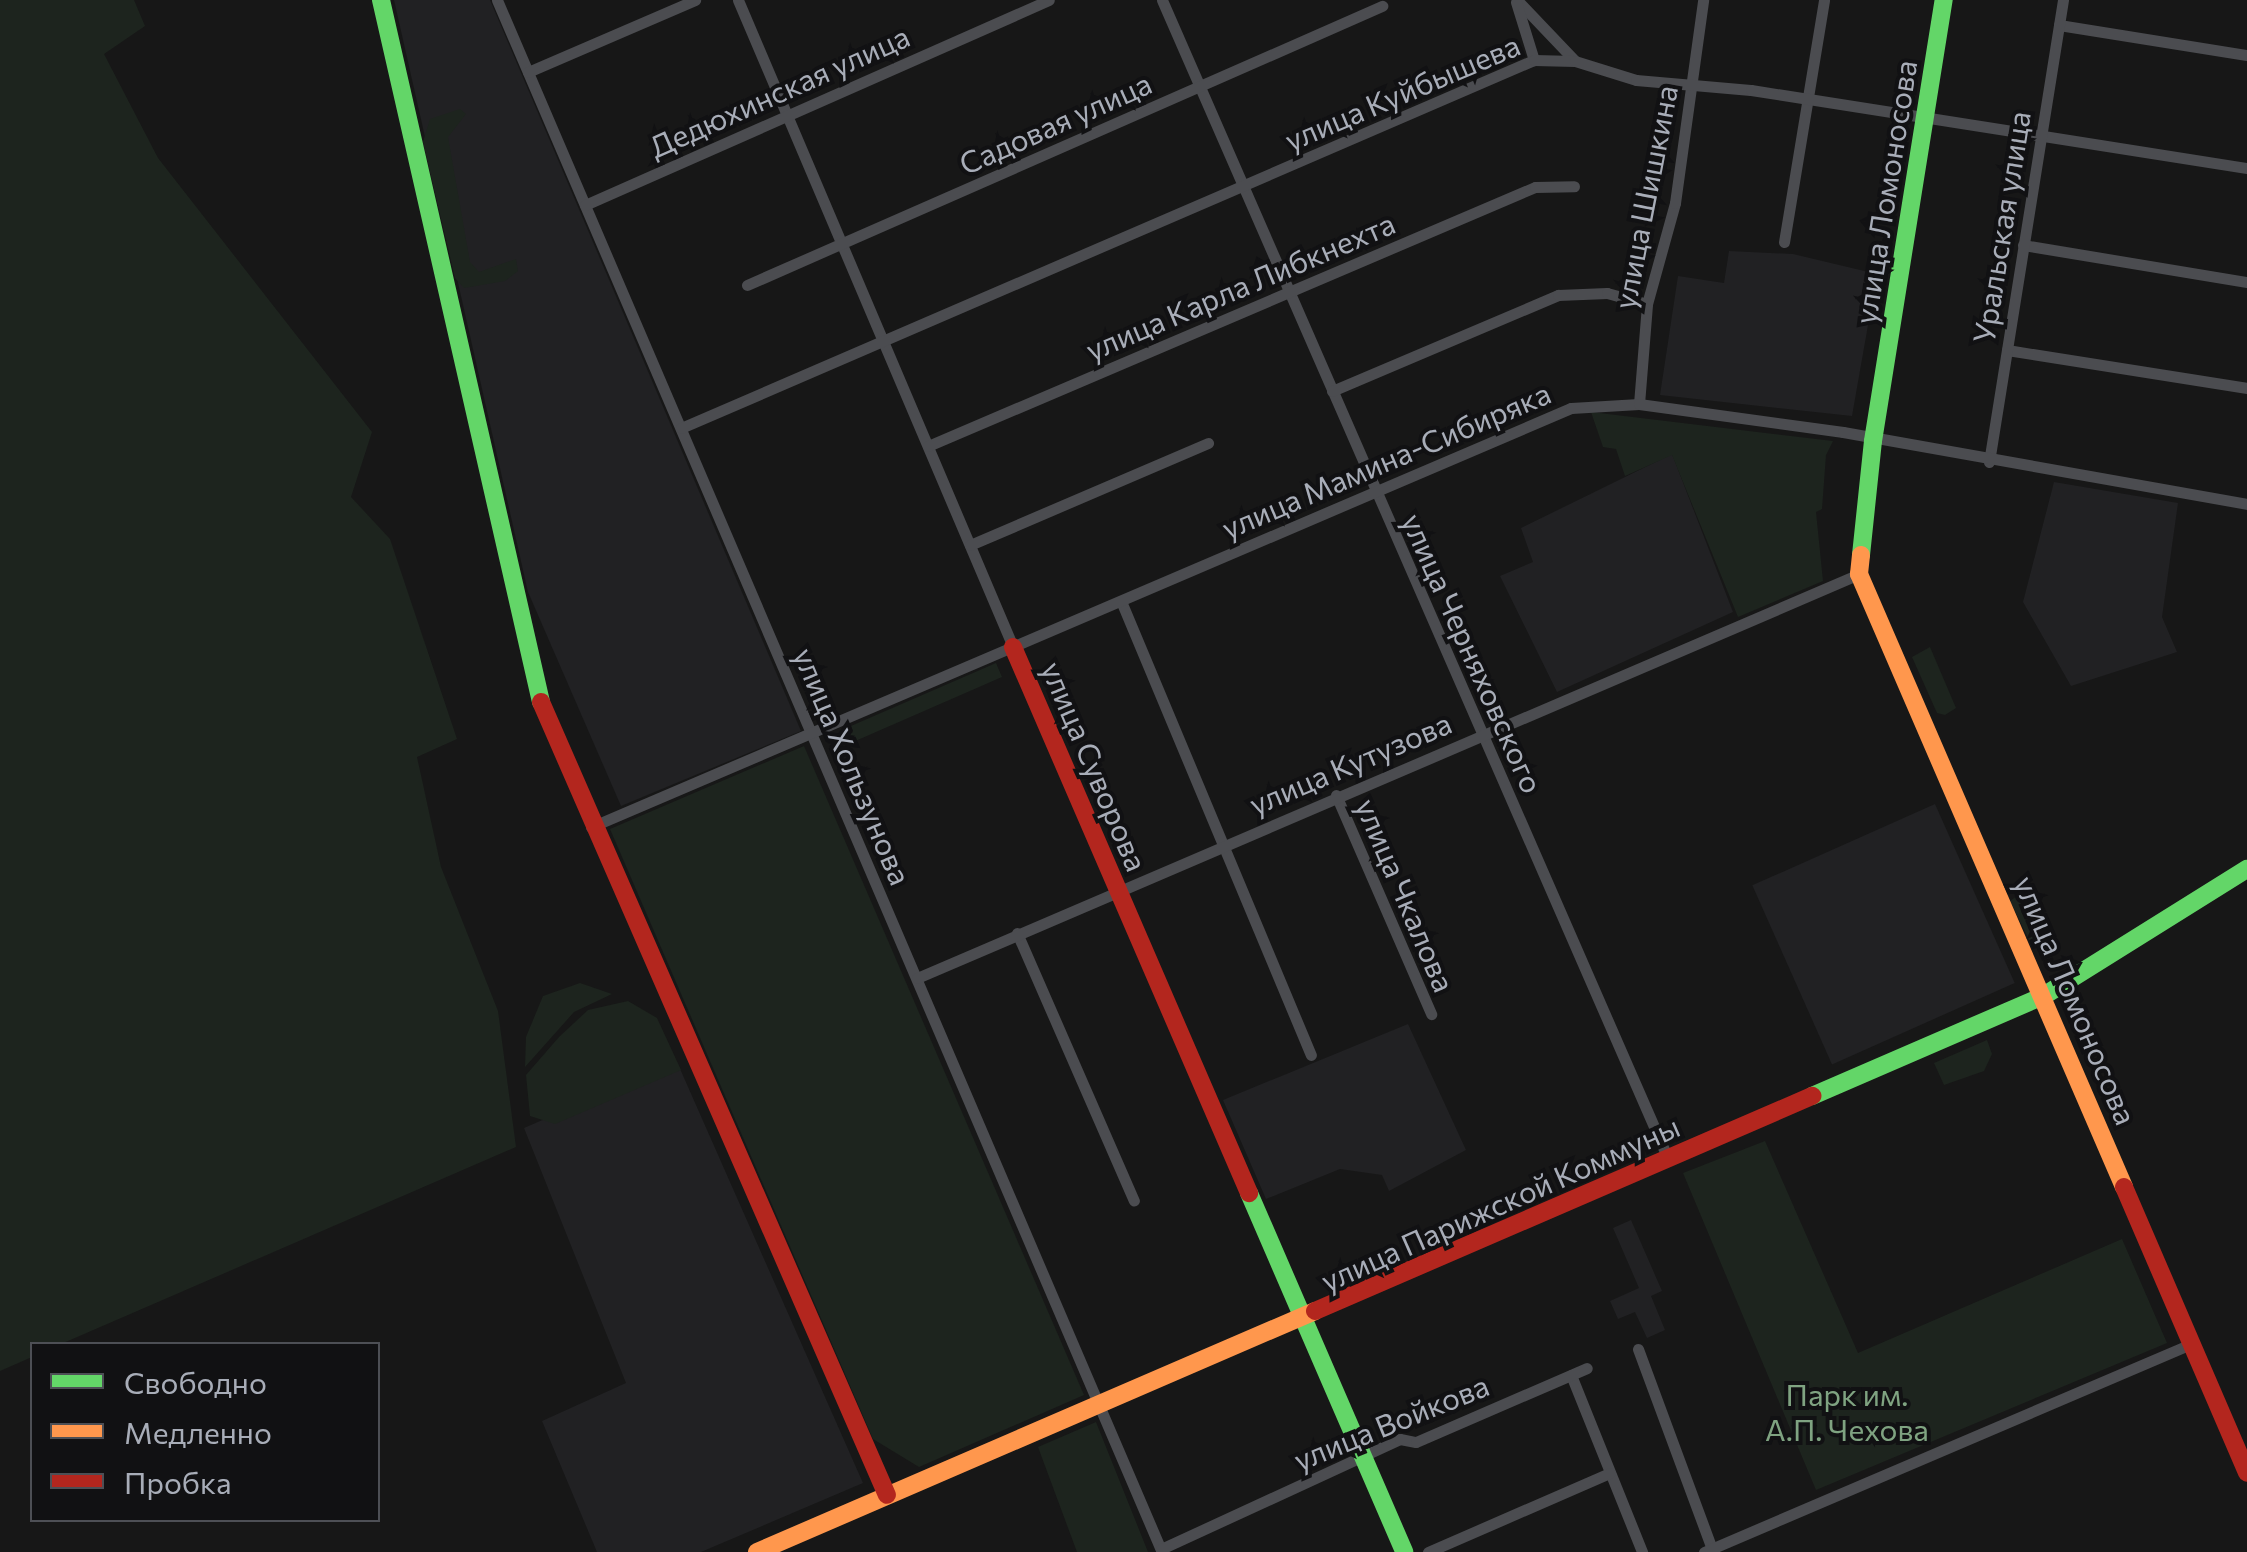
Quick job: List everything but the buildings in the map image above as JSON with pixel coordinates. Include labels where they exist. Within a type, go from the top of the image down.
[{"type":"main road","points":[[381,0],[527,659],[591,826],[887,1496]]},
{"type":"main road","name":"улица Ломоносова","points":[[1944,0],[1857,549],[1859,574],[2044,995],[2247,1473]]},
{"type":"main road","name":"улица Суворова","points":[[1014,647],[1404,1552]]},
{"type":"main road","name":"улица Парижской Коммуны","points":[[756,1552],[2044,995],[2247,869]]},
{"type":"street","name":"улица Хользунова","points":[[497,0],[1162,1550]]},
{"type":"street","points":[[528,72],[695,0]]},
{"type":"street","name":"улица Суворова","points":[[738,0],[1014,647]]},
{"type":"street","name":"Дедюхинская улица","points":[[585,204],[1049,0]]},
{"type":"street","name":"улица Черняховского","points":[[1162,0],[1668,1159]]},
{"type":"street","points":[[1517,0],[1534,60]]},
{"type":"street","points":[[1517,0],[1575,61]]},
{"type":"street","name":"улица Шишкина","points":[[1639,404],[1647,304],[1675,203],[1703,0]]},
{"type":"street","points":[[1784,242],[1824,0]]},
{"type":"street","name":"Уральская улица","points":[[1989,462],[2063,0]]},
{"type":"street","name":"Садовая улица","points":[[747,285],[1382,6]]},
{"type":"street","points":[[2059,25],[2247,55]]},
{"type":"street","name":"улица Куйбышева","points":[[681,428],[885,345],[1534,60],[1575,61],[1636,80],[1694,83],[1808,98],[2247,168]]},
{"type":"street","name":"улица Карла Либкнехта","points":[[928,446],[1535,187],[1574,186]]},
{"type":"street","points":[[2023,245],[2247,282]]},
{"type":"street","points":[[1332,391],[1558,295],[1607,293],[1647,304]]},
{"type":"street","points":[[2007,350],[2247,388]]},
{"type":"street","name":"улица Мамина-Сибиряка","points":[[591,826],[1571,408],[1639,404],[2247,504]]},
{"type":"street","points":[[970,545],[1208,443]]},
{"type":"street","name":"улица Кутузова","points":[[917,978],[1118,888],[1859,574]]},
{"type":"street","points":[[1121,601],[1311,1055]]},
{"type":"street","name":"улица Чкалова","points":[[1336,795],[1431,1014]]},
{"type":"street","points":[[1018,934],[1134,1202]]},
{"type":"street","points":[[1638,1349],[1709,1551],[2192,1343]]},
{"type":"street","name":"улица Войкова","points":[[1162,1550],[1400,1439],[1416,1442],[1587,1368]]},
{"type":"street","points":[[1571,1375],[1642,1552]]},
{"type":"street","points":[[1428,1552],[1610,1473]]},
{"type":"shaded area","points":[[394,0],[490,0],[801,731],[621,806],[528,592]]},
{"type":"shaded area","points":[[1729,251],[1793,254],[1877,274],[1852,416],[1660,395],[1678,276],[1724,283]]},
{"type":"shaded area","points":[[1672,454],[1733,612],[1557,692],[1500,576],[1533,562],[1521,528]]},
{"type":"shaded area","points":[[2054,482],[2178,503],[2162,617],[2177,652],[2071,686],[2023,602]]},
{"type":"shaded area","points":[[1935,804],[2015,983],[1832,1064],[1752,885]]},
{"type":"shaded area","points":[[1408,1024],[1466,1150],[1389,1191],[1382,1175],[1340,1169],[1266,1199],[1223,1100]]},
{"type":"shaded area","points":[[677,1062],[863,1483],[701,1552],[597,1552],[542,1421],[626,1383],[524,1128]]},
{"type":"shaded area","points":[[1631,1220],[1662,1291],[1651,1296],[1665,1330],[1647,1338],[1635,1312],[1618,1319],[1610,1301],[1639,1288],[1613,1228]]},
{"type":"green space","points":[[0,0],[134,0],[145,26],[104,54],[158,158],[372,432],[351,497],[390,539],[457,739],[417,757],[441,867],[498,1011],[516,1147],[66,1342],[30,1342],[30,1358],[0,1371]]},
{"type":"green space","points":[[460,109],[466,114],[448,137],[470,262],[479,272],[516,259],[518,271],[505,281],[464,288],[455,278],[423,142],[430,119]]},
{"type":"green space","points":[[1591,412],[1833,441],[1826,455],[1822,509],[1816,512],[1823,581],[1738,617],[1672,455],[1625,476],[1616,449],[1603,447]]},
{"type":"green space","points":[[1930,647],[1956,708],[1945,715],[1937,713],[1912,657]]},
{"type":"green space","points":[[996,663],[1002,677],[837,749],[834,741],[853,732],[851,726]]},
{"type":"green space","points":[[804,746],[1084,1395],[919,1467],[873,1439],[610,829]]},
{"type":"green space","points":[[2032,885],[2050,929],[2030,942],[2010,901]]},
{"type":"green space","points":[[580,983],[612,994],[574,1012],[525,1067],[526,1037],[543,996]]},
{"type":"green space","points":[[628,1001],[657,1018],[681,1070],[555,1124],[530,1116],[526,1075],[588,1010]]},
{"type":"green space","points":[[1987,1040],[1992,1054],[1984,1071],[1944,1085],[1934,1063]]},
{"type":"green space","name":"Парк им. А.П. Чехова","points":[[1765,1141],[1858,1353],[2122,1239],[2167,1343],[1816,1490],[1683,1173]]},
{"type":"green space","points":[[1096,1422],[1148,1552],[1077,1552],[1038,1447]]},
{"type":"traffic: fast","points":[[381,0],[541,702]]},
{"type":"traffic: fast","points":[[1861,555],[1873,441],[1944,0]]},
{"type":"traffic: fast","points":[[1812,1096],[2045,995],[2247,869]]},
{"type":"traffic: fast","points":[[1249,1193],[1404,1552]]},
{"type":"traffic: slow","points":[[1861,555],[1859,574],[2124,1187]]},
{"type":"traffic: slow","points":[[757,1552],[1315,1311]]},
{"type":"traffic: jam","points":[[1013,647],[1249,1193]]},
{"type":"traffic: jam","points":[[541,702],[887,1495]]},
{"type":"traffic: jam","points":[[1315,1311],[1812,1096]]},
{"type":"traffic: jam","points":[[2124,1187],[2247,1473]]}]
